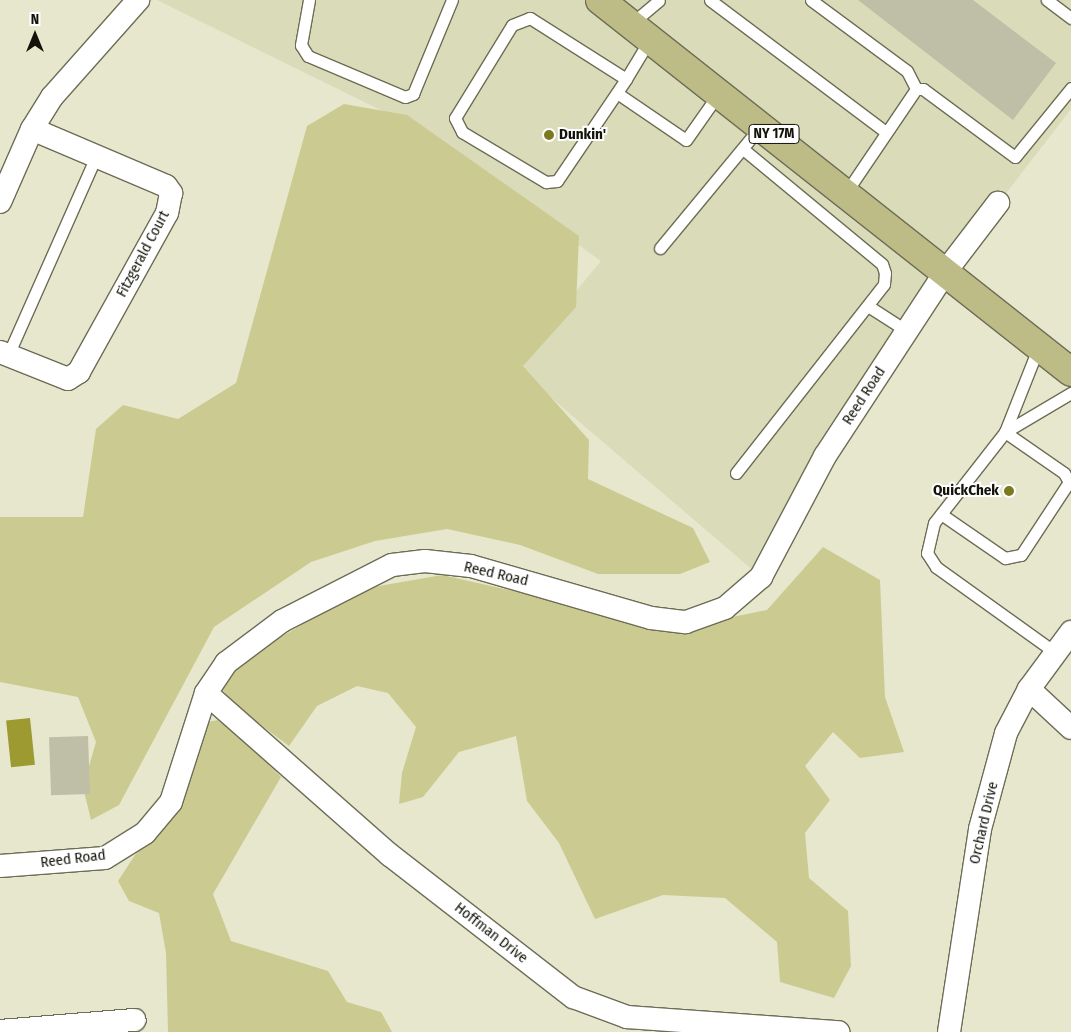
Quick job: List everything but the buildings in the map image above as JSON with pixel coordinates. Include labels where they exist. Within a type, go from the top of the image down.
[{"type":"main road","name":"NY 17M","points":[[600,0],[642,30],[846,191],[1039,346],[1070,375]]},
{"type":"street","points":[[0,202],[32,130],[52,98],[138,0]]},
{"type":"street","name":"Fitzgerald Court","points":[[4,353],[68,379],[79,372],[167,212],[171,193],[166,186],[32,130]]},
{"type":"street","name":"Reed Road","points":[[0,866],[105,858],[146,833],[177,790],[206,693],[226,663],[246,645],[290,616],[392,566],[425,561],[471,566],[651,618],[686,622],[725,608],[760,577],[825,456],[946,271],[998,203]]},
{"type":"street","name":"Orchard Drive","points":[[949,1032],[980,829],[1006,733],[1029,689],[1071,632]]},
{"type":"street","points":[[1029,689],[1071,728]]},
{"type":"street","name":"Hoffman Drive","points":[[206,693],[390,855],[574,997],[627,1017],[838,1032]]},
{"type":"street","points":[[0,1031],[135,1020]]},
{"type":"lane","points":[[309,0],[301,45],[308,56],[405,97],[413,94],[452,0]]},
{"type":"lane","points":[[626,79],[530,18],[512,25],[455,118],[462,132],[546,182],[557,180],[626,79],[642,30],[659,0]]},
{"type":"lane","points":[[710,0],[886,132]]},
{"type":"lane","points":[[812,0],[907,71],[916,89]]},
{"type":"lane","points":[[1047,0],[1071,18]]},
{"type":"lane","points":[[916,89],[923,89],[1015,157],[1071,88]]},
{"type":"lane","points":[[846,191],[916,89]]},
{"type":"lane","points":[[617,93],[686,140],[720,92]]},
{"type":"lane","points":[[660,248],[762,125]]},
{"type":"lane","points":[[736,473],[884,284],[882,264],[743,148]]},
{"type":"lane","points":[[4,353],[96,156]]},
{"type":"lane","points":[[868,306],[907,331]]},
{"type":"lane","points":[[1005,432],[1039,346]]},
{"type":"lane","points":[[1056,653],[931,561],[927,544],[941,514],[1005,432],[1070,375]]},
{"type":"lane","points":[[941,514],[1005,558],[1021,555],[1069,482],[1064,473],[1005,432]]},
{"type":"shaded area","points":[[157,0],[1071,0],[1071,109],[946,271],[761,577],[514,366],[601,261],[415,127]]},
{"type":"shaded area","points":[[30,718],[35,765],[11,767],[6,721]]},
{"type":"green space","points":[[344,104],[407,115],[579,236],[576,307],[523,366],[589,440],[588,479],[693,528],[710,562],[680,574],[598,574],[520,545],[447,529],[375,541],[311,562],[214,627],[119,805],[91,820],[83,787],[96,742],[78,697],[0,682],[0,517],[83,517],[96,429],[123,405],[178,419],[236,383],[307,126]]},
{"type":"green space","points":[[823,547],[880,580],[885,697],[904,752],[860,758],[833,732],[805,766],[830,800],[805,833],[809,878],[848,911],[851,966],[834,998],[780,982],[777,942],[725,898],[663,895],[595,919],[559,843],[527,801],[516,736],[459,752],[423,797],[399,804],[402,773],[416,727],[388,693],[357,686],[317,706],[289,746],[233,704],[222,689],[244,659],[362,589],[442,575],[679,628],[767,610]]},
{"type":"green space","points":[[218,720],[242,737],[281,777],[213,894],[231,941],[328,971],[347,1002],[381,1012],[392,1032],[168,1032],[166,953],[159,913],[129,901],[118,881],[135,855],[181,807],[208,722]]},
{"type":"place","name":"Dunkin'","points":[[549,135]]},
{"type":"place","name":"QuickChek","points":[[1009,491]]}]
